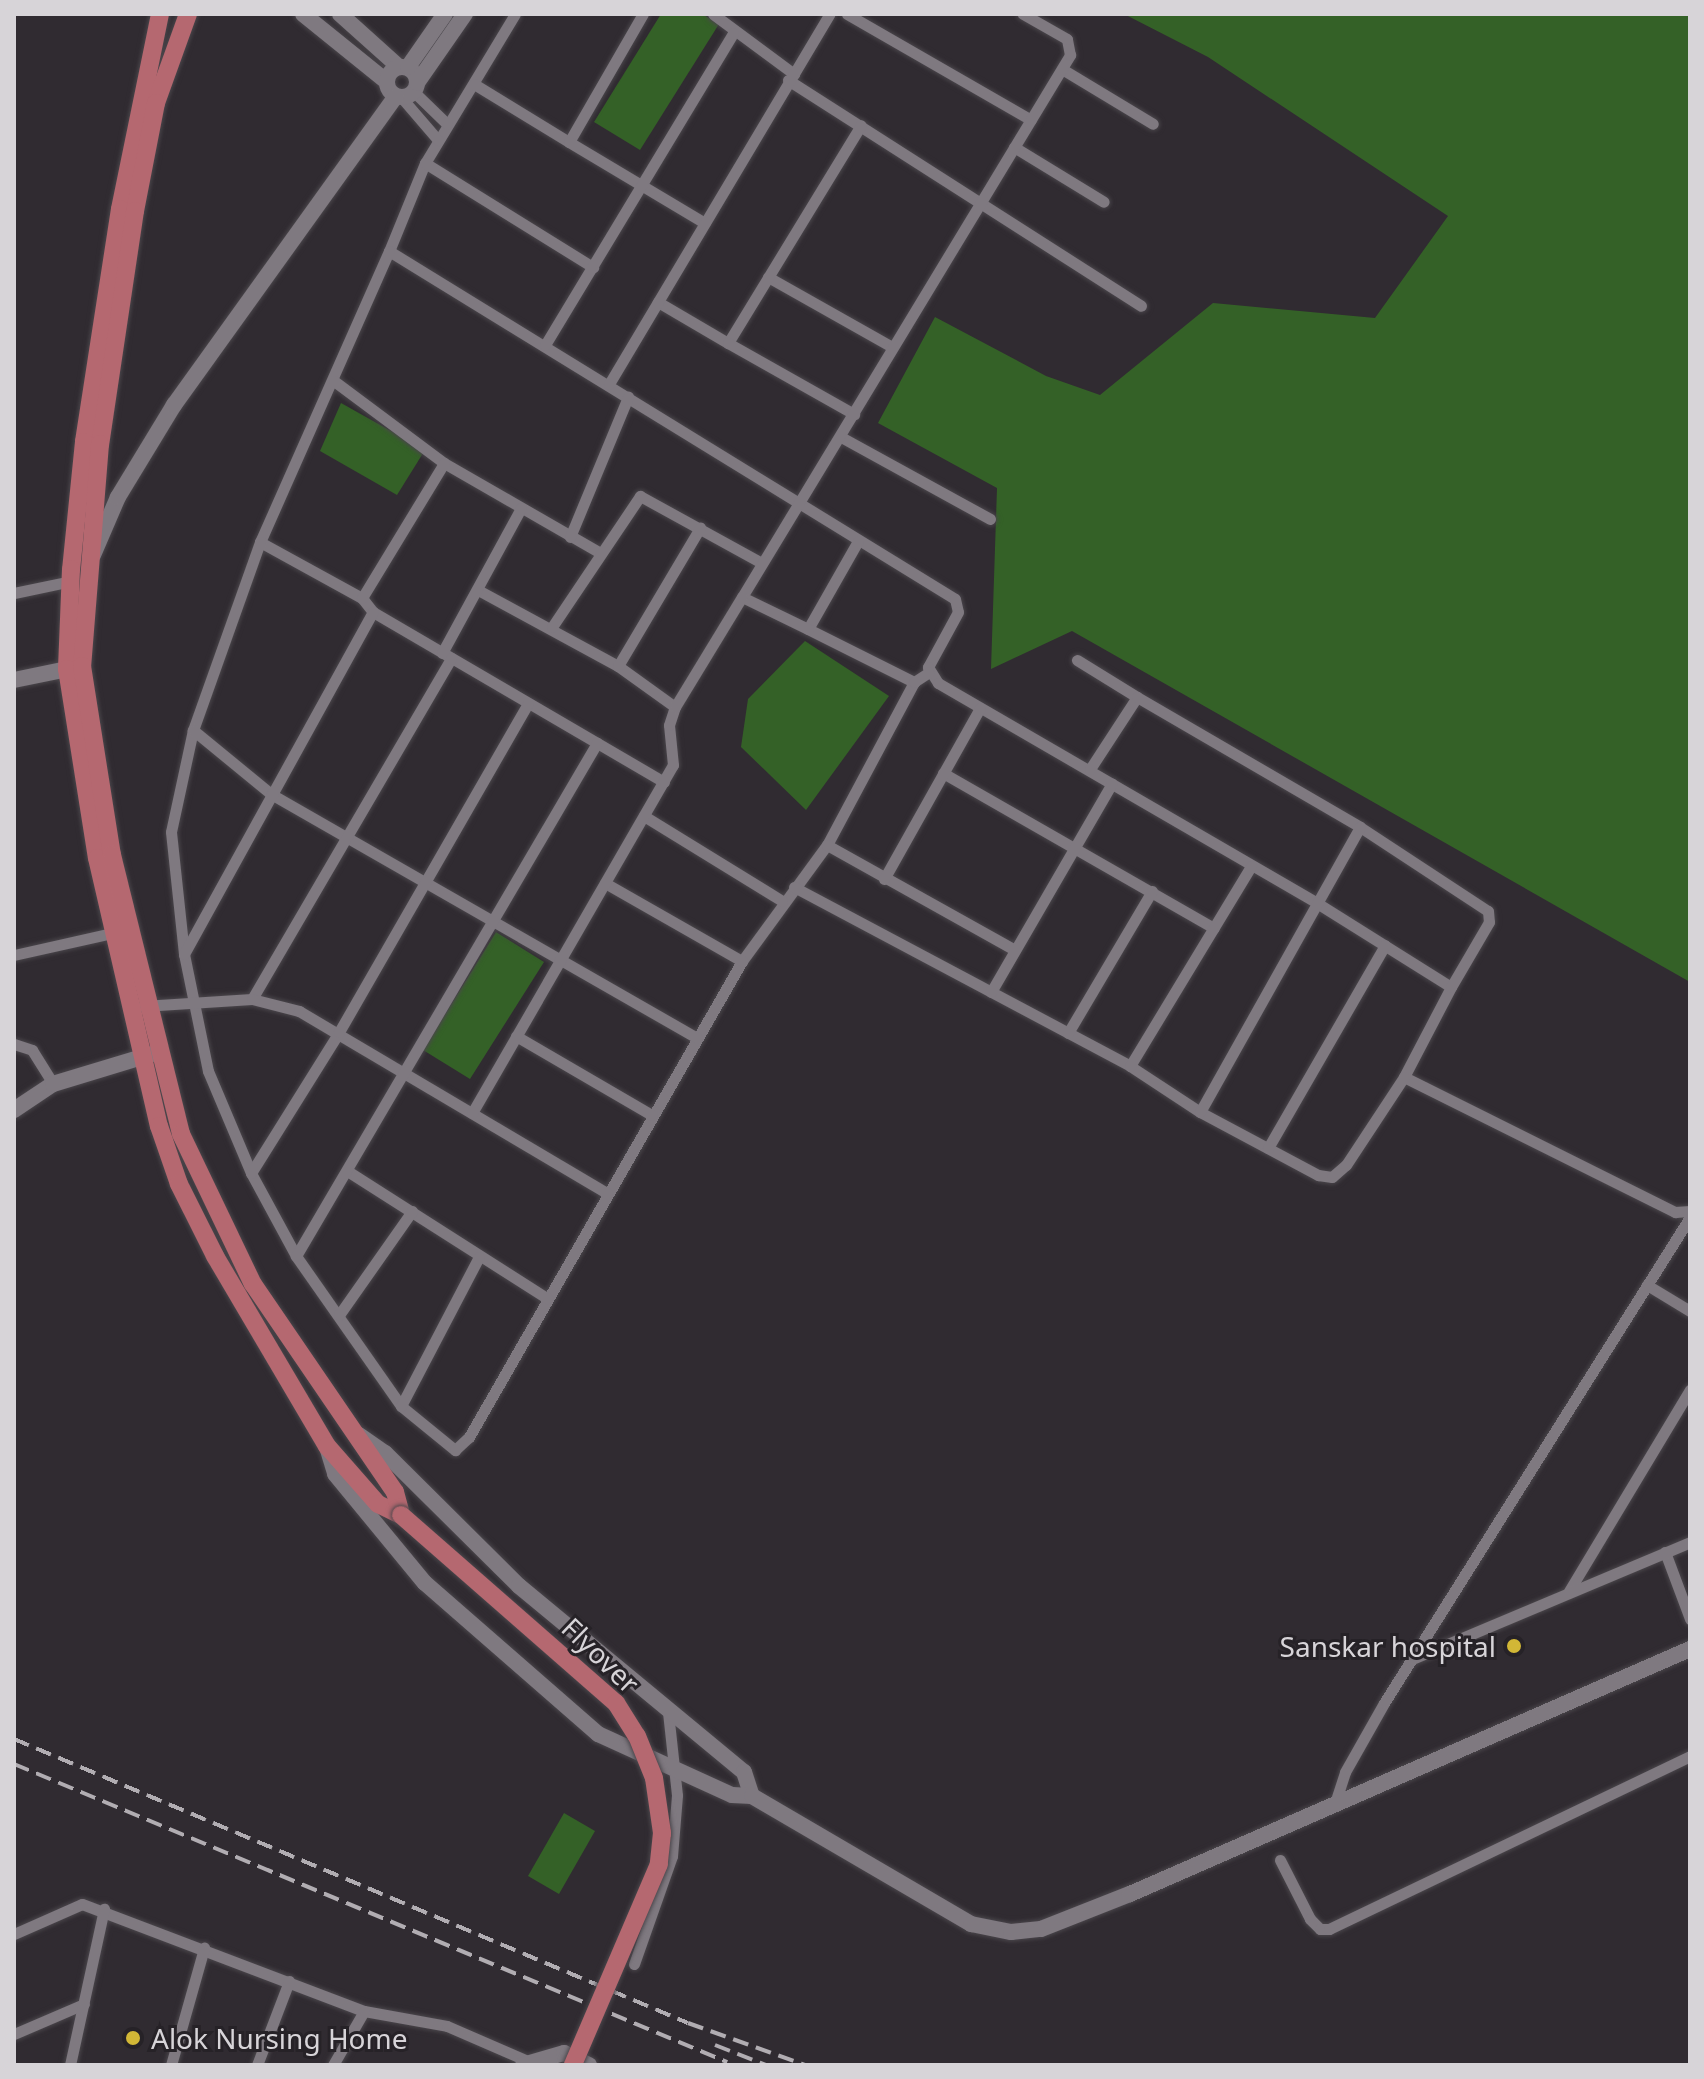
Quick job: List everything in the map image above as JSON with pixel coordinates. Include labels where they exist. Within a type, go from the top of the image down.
[{"type":"main road","points":[[139,1007],[112,933],[67,669],[71,581],[84,442],[120,209],[160,14]]},
{"type":"main road","points":[[14,1110],[53,1084],[150,1054],[112,855],[82,666],[87,570],[100,444],[135,211],[156,103],[188,14]]},
{"type":"main road","points":[[303,14],[386,81],[407,92]]},
{"type":"main road","points":[[340,14],[403,67],[407,92]]},
{"type":"main road","points":[[386,81],[403,67],[445,14]]},
{"type":"main road","points":[[87,570],[118,497],[174,405],[465,14]]},
{"type":"main road","points":[[14,680],[67,669]]},
{"type":"main road","name":"Flyover","points":[[150,1054],[181,1134],[253,1284],[366,1456],[395,1492],[401,1515]]},
{"type":"main road","name":"Flyover","points":[[150,1054],[179,1184],[215,1256],[327,1446],[378,1504],[401,1515],[616,1703],[637,1736],[654,1778],[662,1833],[659,1864],[573,2065]]},
{"type":"main road","points":[[349,1427],[385,1453],[519,1586],[744,1772],[752,1796]]},
{"type":"main road","points":[[327,1446],[335,1474],[425,1583],[598,1734],[732,1795],[752,1796],[971,1924],[1011,1932],[1041,1929],[1130,1894],[1336,1800],[1690,1649]]},
{"type":"main road","points":[[525,2063],[550,2061],[564,2053],[589,2065]]},
{"type":"street","points":[[389,251],[802,502],[858,541],[955,599],[958,612],[928,673],[914,682],[827,845],[782,901],[742,961],[462,1446],[446,1447],[401,1406],[296,1256],[251,1173],[208,1071],[184,954],[170,844],[193,730],[260,542],[334,381],[425,163],[515,14]]},
{"type":"street","points":[[569,142],[643,14]]},
{"type":"street","points":[[713,14],[791,77],[861,125],[1141,306]]},
{"type":"street","points":[[609,384],[830,14]]},
{"type":"street","points":[[847,14],[1031,120]]},
{"type":"street","points":[[472,1113],[664,782],[676,751],[669,725],[675,707],[841,437],[979,200],[1070,55],[1067,39],[1023,14]]},
{"type":"street","points":[[545,345],[733,33]]},
{"type":"street","points":[[1062,69],[1153,124]]},
{"type":"street","points":[[474,84],[705,223]]},
{"type":"street","points":[[407,92],[447,124]]},
{"type":"street","points":[[407,92],[438,140]]},
{"type":"street","points":[[728,343],[861,125]]},
{"type":"street","points":[[1014,147],[1104,202]]},
{"type":"street","points":[[425,163],[593,267]]},
{"type":"street","points":[[768,277],[892,347]]},
{"type":"street","points":[[658,302],[854,414]]},
{"type":"street","points":[[334,381],[444,463],[599,552]]},
{"type":"street","points":[[570,537],[628,397]]},
{"type":"street","points":[[841,437],[990,519]]},
{"type":"street","points":[[362,598],[444,463]]},
{"type":"street","points":[[552,627],[599,552],[640,496],[762,563]]},
{"type":"street","points":[[252,999],[446,656],[521,508]]},
{"type":"street","points":[[618,666],[700,528]]},
{"type":"street","points":[[808,629],[858,541]]},
{"type":"street","points":[[260,542],[362,598],[373,612],[664,782]]},
{"type":"street","points":[[14,593],[71,581]]},
{"type":"street","points":[[478,590],[552,627],[618,666],[675,707]]},
{"type":"street","points":[[742,597],[914,682]]},
{"type":"street","points":[[184,954],[373,612]]},
{"type":"street","points":[[794,887],[1130,1066],[1200,1112],[1318,1175],[1332,1177],[1346,1165],[1404,1077],[1489,922],[1488,911],[1360,827],[1077,660]]},
{"type":"street","points":[[928,673],[980,708],[1317,903],[1451,987]]},
{"type":"street","points":[[1090,769],[1137,697]]},
{"type":"street","points":[[251,1173],[339,1032],[422,879],[528,703]]},
{"type":"street","points":[[884,879],[980,708]]},
{"type":"street","points":[[193,730],[271,794],[493,917],[697,1038]]},
{"type":"street","points":[[296,1256],[349,1172],[493,917],[597,743]]},
{"type":"street","points":[[943,773],[1214,928]]},
{"type":"street","points":[[991,992],[1013,949],[1112,783]]},
{"type":"street","points":[[644,816],[782,901]]},
{"type":"street","points":[[1200,1112],[1360,827]]},
{"type":"street","points":[[827,845],[1013,949]]},
{"type":"street","points":[[1130,1066],[1251,866]]},
{"type":"street","points":[[605,883],[742,961]]},
{"type":"street","points":[[1068,1033],[1152,891]]},
{"type":"street","points":[[14,955],[112,933]]},
{"type":"street","points":[[1268,1148],[1385,945]]},
{"type":"street","points":[[139,1007],[252,999],[299,1011],[607,1193]]},
{"type":"street","points":[[516,1036],[652,1115]]},
{"type":"street","points":[[14,1044],[32,1050],[53,1084]]},
{"type":"street","points":[[1336,1800],[1345,1772],[1412,1659],[1690,1214],[1675,1212],[1404,1077]]},
{"type":"street","points":[[349,1172],[547,1298]]},
{"type":"street","points":[[339,1315],[412,1211]]},
{"type":"street","points":[[401,1406],[479,1257]]},
{"type":"street","points":[[1647,1285],[1690,1311]]},
{"type":"street","points":[[1568,1593],[1690,1390]]},
{"type":"street","points":[[1412,1659],[1690,1542]]},
{"type":"street","points":[[1665,1552],[1690,1619]]},
{"type":"street","points":[[634,1964],[672,1856],[676,1769],[668,1712]]},
{"type":"street","points":[[1280,1860],[1310,1919],[1320,1929],[1329,1929],[1690,1756]]},
{"type":"street","points":[[14,1934],[67,1907],[82,1904],[104,1909],[364,2011],[447,2026],[525,2063]]},
{"type":"street","points":[[70,2065],[104,1909]]},
{"type":"street","points":[[171,2065],[204,1948]]},
{"type":"street","points":[[257,2065],[289,1981]]},
{"type":"street","points":[[14,2034],[84,2004]]},
{"type":"street","points":[[333,2065],[364,2011]]},
{"type":"green space","points":[[661,14],[702,14],[719,24],[640,150],[594,122]]},
{"type":"green space","points":[[1124,14],[1690,14],[1690,982],[1072,631],[991,669],[997,488],[878,423],[935,317],[1046,376],[1100,395],[1213,303],[1375,318],[1448,216],[1208,57]]},
{"type":"green space","points":[[341,403],[425,450],[397,495],[320,451]]},
{"type":"green space","points":[[805,641],[889,696],[806,810],[741,747],[748,699]]},
{"type":"green space","points":[[496,932],[544,962],[470,1079],[423,1050]]},
{"type":"green space","points":[[564,1813],[595,1831],[559,1894],[528,1876]]},
{"type":"railway","points":[[14,1739],[688,2023],[805,2065]]},
{"type":"railway","points":[[14,1764],[727,2062]]},
{"type":"railway","points":[[715,2045],[766,2065]]},
{"type":"place","name":"Sanskar hospital","points":[[1514,1646]]},
{"type":"place","name":"Alok Nursing Home","points":[[133,2038]]}]
